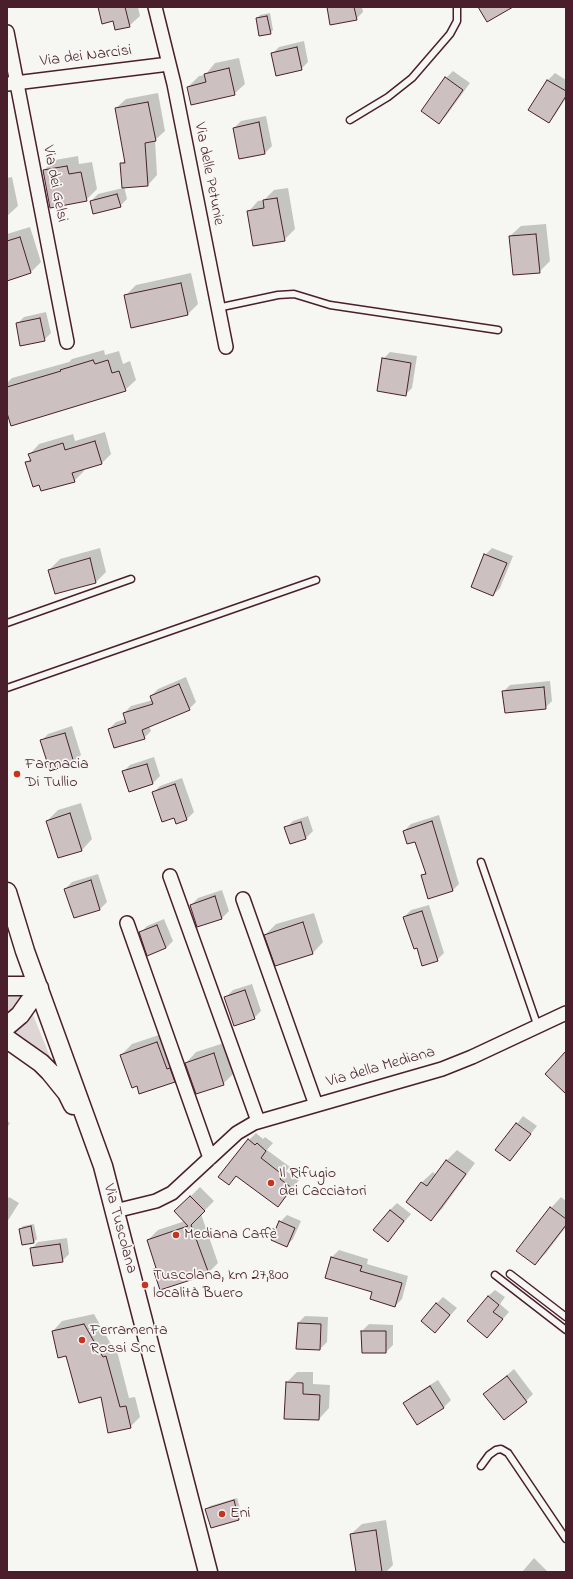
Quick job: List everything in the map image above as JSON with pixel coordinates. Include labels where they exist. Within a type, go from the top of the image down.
[{"type":"main road","name":"Via Tuscolana","points":[[7,892],[20,937],[103,1166],[208,1572]]},
{"type":"main road","points":[[7,986],[39,988],[20,1015],[7,1026]]},
{"type":"main road","points":[[7,1039],[41,1063],[58,1080],[69,1097],[103,1166]]},
{"type":"street","name":"Via delle Petunie","points":[[155,7],[169,64],[226,347]]},
{"type":"street","name":"Via dei Gelsi","points":[[7,32],[12,83],[67,342]]},
{"type":"street","name":"Via dei Narcisi","points":[[12,83],[169,64]]},
{"type":"street","points":[[170,876],[258,1121]]},
{"type":"street","points":[[243,899],[316,1105]]},
{"type":"street","points":[[127,922],[210,1158]]},
{"type":"street","name":"Via della Mediana","points":[[115,1211],[151,1203],[178,1189],[241,1130],[258,1121],[442,1069],[538,1027],[566,1013]]},
{"type":"lane","points":[[350,120],[388,97],[412,78],[450,34],[457,21],[457,7]]},
{"type":"lane","points":[[217,308],[278,295],[294,294],[330,305],[498,330]]},
{"type":"lane","points":[[7,623],[131,579]]},
{"type":"lane","points":[[7,688],[316,580]]},
{"type":"lane","points":[[481,862],[538,1027]]},
{"type":"lane","points":[[510,1274],[566,1317]]},
{"type":"lane","points":[[495,1275],[566,1330]]},
{"type":"lane","points":[[481,1466],[489,1455],[496,1450],[501,1449],[508,1453],[566,1538]]},
{"type":"shaded area","points":[[7,990],[24,995],[7,1018]]},
{"type":"shaded area","points":[[31,1010],[51,1059],[9,1033]]},
{"type":"building","points":[[98,7],[125,7],[130,27],[115,30],[113,21],[102,24]]},
{"type":"building","points":[[327,7],[354,7],[357,20],[330,25]]},
{"type":"building","points":[[478,7],[513,7],[487,22]]},
{"type":"building","points":[[267,16],[271,34],[259,36],[256,18]]},
{"type":"building","points":[[297,47],[302,70],[276,76],[271,53]]},
{"type":"building","points":[[229,68],[235,95],[191,105],[187,87],[206,82],[204,74]]},
{"type":"building","points":[[445,77],[463,90],[439,124],[421,111]]},
{"type":"building","points":[[547,80],[566,91],[566,96],[549,123],[528,110]]},
{"type":"building","points":[[148,102],[156,141],[145,143],[148,186],[122,188],[120,163],[125,163],[115,108]]},
{"type":"building","points":[[259,122],[265,154],[239,159],[233,128]]},
{"type":"building","points":[[67,166],[69,174],[81,172],[87,201],[50,208],[43,170]]},
{"type":"building","points":[[117,194],[121,207],[93,214],[90,201]]},
{"type":"building","points":[[277,198],[285,241],[253,246],[247,211],[264,208],[263,200]]},
{"type":"building","points":[[536,234],[540,273],[513,275],[509,236]]},
{"type":"building","points":[[20,237],[31,273],[7,281],[7,241]]},
{"type":"building","points":[[181,283],[188,315],[131,328],[124,295]]},
{"type":"building","points":[[40,318],[45,341],[20,346],[16,323]]},
{"type":"building","points":[[382,358],[411,363],[406,396],[377,391]]},
{"type":"building","points":[[93,360],[95,364],[108,360],[112,373],[119,371],[126,391],[11,426],[7,413],[7,387]]},
{"type":"building","points":[[95,441],[102,464],[72,473],[75,482],[41,491],[39,485],[33,487],[25,462],[31,461],[28,454],[63,443],[65,450]]},
{"type":"building","points":[[484,554],[507,563],[493,596],[471,587]]},
{"type":"building","points":[[90,558],[96,583],[55,594],[48,570]]},
{"type":"building","points":[[179,684],[190,710],[142,730],[145,739],[114,748],[108,729],[126,723],[123,713],[153,704],[150,696]]},
{"type":"building","points":[[544,687],[546,709],[505,713],[502,691]]},
{"type":"building","points":[[65,733],[74,763],[50,771],[40,740]]},
{"type":"building","points":[[147,764],[153,784],[129,792],[122,771]]},
{"type":"building","points":[[175,784],[187,820],[176,824],[174,818],[162,822],[152,792]]},
{"type":"building","points":[[70,813],[82,851],[58,858],[46,821]]},
{"type":"building","points":[[432,821],[453,891],[428,899],[421,875],[426,874],[415,842],[407,844],[403,831]]},
{"type":"building","points":[[301,822],[306,839],[290,844],[284,827]]},
{"type":"building","points":[[91,880],[100,910],[74,918],[64,889]]},
{"type":"building","points":[[215,896],[222,919],[197,927],[190,905]]},
{"type":"building","points":[[422,911],[438,961],[422,966],[417,948],[414,949],[403,917]]},
{"type":"building","points":[[303,922],[313,954],[275,966],[264,935]]},
{"type":"building","points":[[157,925],[166,948],[147,956],[139,932]]},
{"type":"building","points":[[245,990],[255,1019],[234,1026],[224,997]]},
{"type":"building","points":[[157,1042],[167,1069],[170,1068],[175,1082],[139,1094],[137,1086],[132,1088],[120,1055]]},
{"type":"building","points":[[566,1051],[566,1094],[545,1074]]},
{"type":"building","points":[[214,1053],[224,1085],[196,1094],[185,1063]]},
{"type":"building","points":[[516,1123],[531,1134],[510,1161],[495,1150]]},
{"type":"building","points":[[248,1139],[255,1145],[257,1143],[266,1151],[261,1158],[283,1175],[280,1179],[292,1188],[278,1207],[236,1176],[229,1185],[218,1177]]},
{"type":"building","points":[[446,1160],[466,1174],[431,1221],[406,1202],[421,1182],[427,1186]]},
{"type":"building","points":[[190,1196],[205,1211],[191,1225],[209,1274],[160,1290],[153,1269],[156,1268],[147,1240],[188,1226],[174,1211]]},
{"type":"building","points":[[550,1207],[566,1219],[566,1225],[535,1265],[516,1251]]},
{"type":"building","points":[[390,1210],[404,1221],[388,1242],[373,1230]]},
{"type":"building","points":[[279,1221],[295,1228],[287,1247],[271,1240]]},
{"type":"building","points":[[31,1226],[34,1243],[22,1245],[19,1229]]},
{"type":"building","points":[[60,1244],[63,1262],[33,1266],[30,1248]]},
{"type":"building","points":[[331,1257],[362,1266],[360,1271],[402,1283],[395,1307],[370,1299],[372,1292],[325,1278]]},
{"type":"building","points":[[488,1296],[499,1305],[493,1312],[503,1319],[487,1338],[467,1321]]},
{"type":"building","points":[[436,1303],[450,1315],[435,1333],[421,1321]]},
{"type":"building","points":[[298,1323],[321,1324],[320,1350],[296,1349]]},
{"type":"building","points":[[84,1324],[103,1357],[106,1356],[120,1407],[126,1406],[131,1428],[108,1433],[101,1397],[79,1403],[66,1356],[58,1358],[52,1331]]},
{"type":"building","points":[[361,1331],[386,1331],[386,1353],[362,1353]]},
{"type":"building","points":[[507,1376],[527,1402],[504,1420],[483,1394]]},
{"type":"building","points":[[286,1382],[303,1383],[303,1394],[320,1395],[319,1420],[284,1419]]},
{"type":"building","points":[[430,1386],[444,1408],[417,1425],[403,1403]]},
{"type":"building","name":"Eni","points":[[234,1500],[239,1520],[211,1528],[205,1509]]},
{"type":"building","points":[[376,1530],[382,1572],[356,1572],[350,1534]]},
{"type":"place","name":"Farmacia Di Tullio","points":[[17,774]]},
{"type":"place","name":"Il Rifugio dei Cacciatori","points":[[271,1183]]},
{"type":"place","name":"Mediana Caffè","points":[[176,1235]]},
{"type":"place","name":"Tuscolana, km 27,800 località Buero","points":[[145,1285]]},
{"type":"place","name":"Ferramenta Rossi Snc","points":[[82,1340]]},
{"type":"place","name":"Eni","points":[[222,1514]]}]
